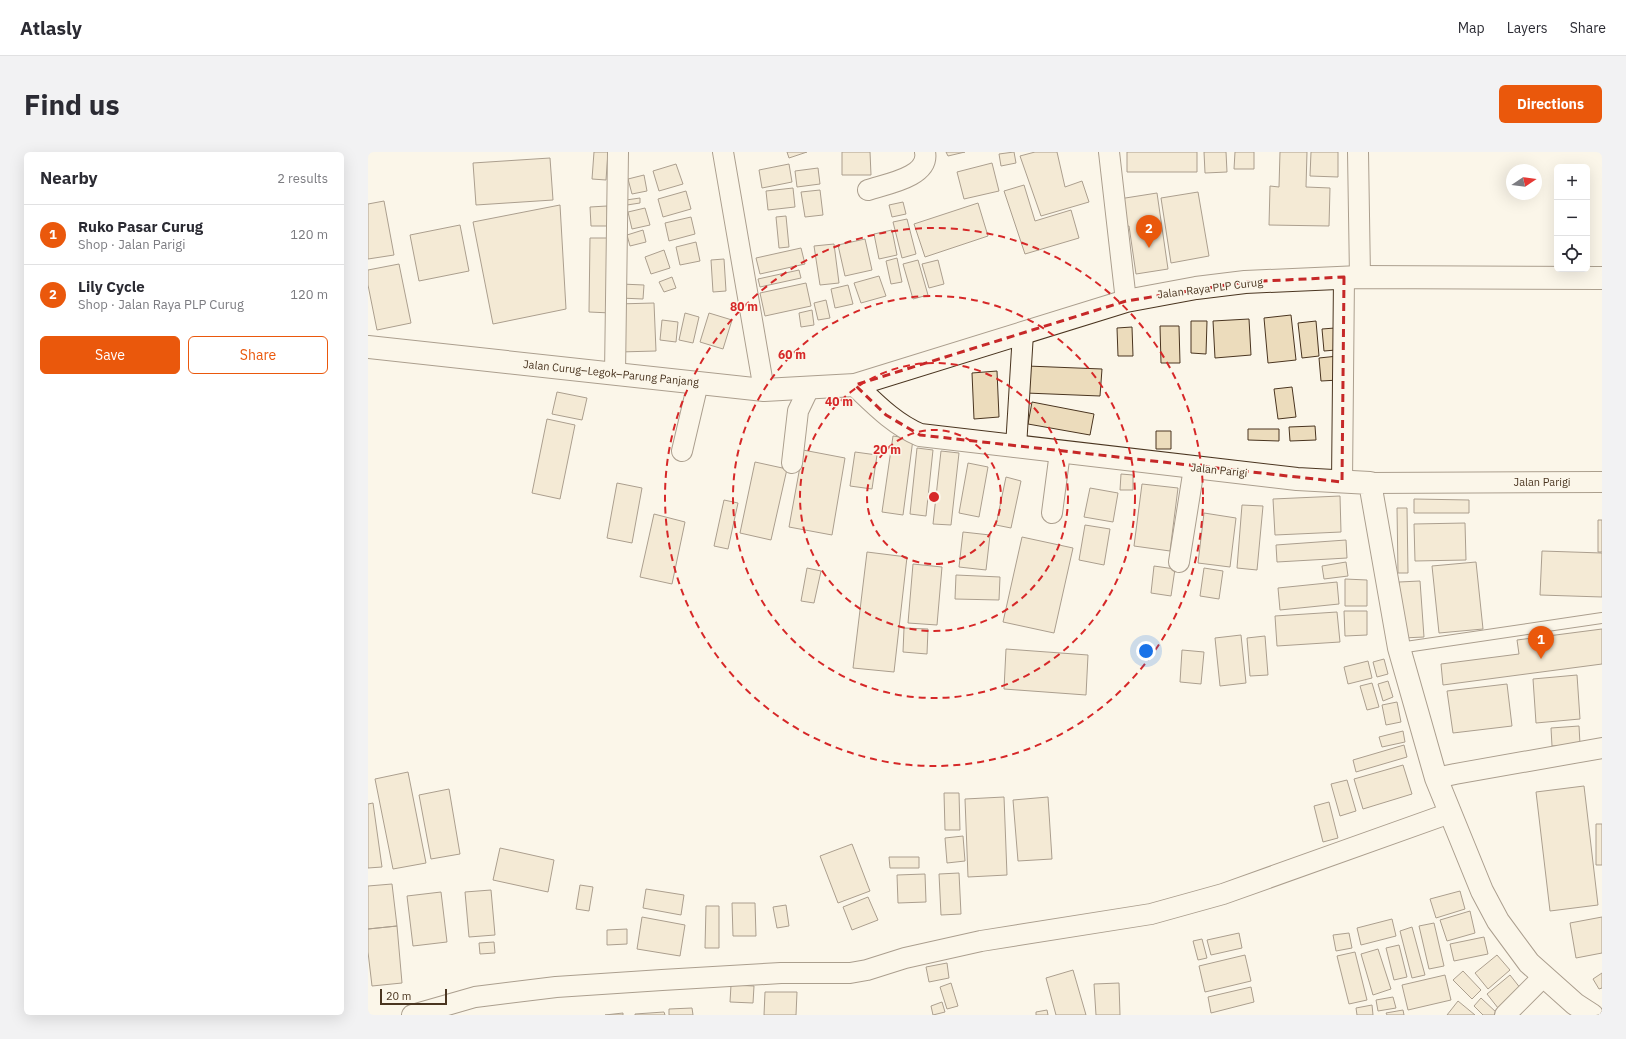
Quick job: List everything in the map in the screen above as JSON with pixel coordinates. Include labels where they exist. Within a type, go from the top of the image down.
[{"type":"main road","name":"Jalan Raya PLP Curug","points":[[855,385],[1126,301],[1245,282],[1352,277],[1602,278]]},
{"type":"main road","name":"Jalan Curug–Legok–Parung Panjang","points":[[368,347],[764,390],[855,385]]},
{"type":"main road","name":"Jalan Parigi","points":[[855,385],[886,414],[906,429],[920,435],[1297,479],[1370,483]]},
{"type":"main road","points":[[1370,483],[1378,536],[1399,648],[1436,778],[1482,891],[1498,921],[1529,963],[1575,1004],[1592,1015]]},
{"type":"street","points":[[615,374],[618,152]]},
{"type":"street","points":[[723,152],[764,390]]},
{"type":"street","points":[[868,190],[907,177],[920,170],[925,162],[925,152]]},
{"type":"street","points":[[1109,152],[1126,301]]},
{"type":"street","points":[[1342,482],[1358,152]]},
{"type":"street","points":[[1016,447],[1023,333]]},
{"type":"street","points":[[682,451],[698,382]]},
{"type":"street","points":[[792,463],[798,411],[808,388]]},
{"type":"street","points":[[1052,514],[1060,452]]},
{"type":"street","points":[[1179,562],[1194,468]]},
{"type":"street","name":"Jalan Parigi","points":[[1370,483],[1602,482]]},
{"type":"street","points":[[1436,778],[1602,748]]},
{"type":"street","points":[[412,1015],[475,997],[556,987],[662,980],[781,974],[850,973],[861,971],[905,958],[981,941],[1158,912],[1223,894],[1450,813]]},
{"type":"street","points":[[1505,1015],[1544,976]]},
{"type":"lane","points":[[1399,648],[1602,618]]},
{"type":"highlighted area","points":[[1344,277],[1342,482],[920,435],[886,415],[855,385],[1126,301],[1245,282]]},
{"type":"building","points":[[594,152],[608,152],[606,180],[592,179]]},
{"type":"building","points":[[787,152],[807,152],[789,158]]},
{"type":"building","points":[[842,152],[870,152],[871,175],[842,175]]},
{"type":"building","points":[[946,152],[965,152],[948,156]]},
{"type":"building","points":[[1014,152],[1016,163],[1001,166],[999,154]]},
{"type":"building","points":[[1035,152],[1057,152],[1065,187],[1082,181],[1089,202],[1041,216],[1020,156]]},
{"type":"building","points":[[1127,152],[1197,152],[1197,172],[1127,172]]},
{"type":"building","points":[[1204,152],[1226,152],[1227,172],[1205,173]]},
{"type":"building","points":[[1235,152],[1254,152],[1254,169],[1234,169]]},
{"type":"building","points":[[1280,152],[1307,152],[1306,187],[1330,188],[1329,226],[1269,225],[1270,186],[1279,187]]},
{"type":"building","points":[[1311,152],[1338,152],[1338,177],[1310,176]]},
{"type":"building","points":[[550,158],[553,200],[476,205],[473,163]]},
{"type":"building","points":[[992,163],[999,191],[964,199],[957,172]]},
{"type":"building","points":[[676,164],[683,184],[659,191],[653,171]]},
{"type":"building","points":[[789,164],[792,182],[762,188],[759,170]]},
{"type":"building","points":[[818,168],[820,184],[797,187],[795,171]]},
{"type":"building","points":[[644,175],[647,191],[632,194],[628,179]]},
{"type":"building","points":[[1024,185],[1035,221],[1071,210],[1079,238],[1025,254],[1004,191]]},
{"type":"building","points":[[793,188],[795,207],[768,210],[766,191]]},
{"type":"building","points":[[820,190],[823,215],[805,217],[801,192]]},
{"type":"building","points":[[686,191],[691,209],[663,217],[658,199]]},
{"type":"building","points":[[1198,192],[1209,256],[1171,263],[1161,198]]},
{"type":"building","points":[[1157,193],[1168,269],[1136,274],[1129,226],[1123,227],[1119,199]]},
{"type":"building","points":[[640,198],[640,203],[627,205],[626,200]]},
{"type":"building","points":[[384,201],[394,255],[368,259],[368,204]]},
{"type":"building","points":[[903,202],[906,214],[892,217],[889,205]]},
{"type":"building","points":[[978,203],[988,236],[925,257],[914,224]]},
{"type":"building","points":[[560,205],[566,309],[493,324],[473,222]]},
{"type":"building","points":[[607,206],[608,226],[591,226],[590,207]]},
{"type":"building","points":[[645,208],[650,225],[632,229],[628,212]]},
{"type":"building","points":[[786,216],[789,247],[779,248],[776,217]]},
{"type":"building","points":[[691,217],[695,234],[669,241],[665,223]]},
{"type":"building","points":[[907,219],[916,254],[902,258],[893,222]]},
{"type":"building","points":[[460,225],[469,271],[419,281],[410,235]]},
{"type":"building","points":[[643,230],[646,242],[630,246],[627,235]]},
{"type":"building","points":[[892,230],[897,255],[879,259],[874,234]]},
{"type":"building","points":[[590,238],[612,238],[611,313],[589,312]]},
{"type":"building","points":[[865,239],[872,270],[845,276],[838,245]]},
{"type":"building","points":[[696,242],[700,261],[680,265],[676,247]]},
{"type":"building","points":[[834,244],[839,283],[820,285],[814,246]]},
{"type":"building","points":[[801,248],[805,264],[760,274],[756,258]]},
{"type":"building","points":[[664,250],[670,268],[651,274],[645,257]]},
{"type":"building","points":[[897,258],[902,282],[891,284],[886,261]]},
{"type":"building","points":[[724,259],[726,291],[713,292],[711,260]]},
{"type":"building","points":[[918,260],[928,295],[913,299],[903,264]]},
{"type":"building","points":[[938,260],[944,284],[929,288],[922,264]]},
{"type":"building","points":[[399,264],[411,323],[377,330],[368,285],[368,270]]},
{"type":"building","points":[[799,270],[801,278],[760,287],[758,279]]},
{"type":"building","points":[[879,276],[886,296],[861,303],[854,283]]},
{"type":"building","points":[[672,277],[676,288],[664,292],[659,282]]},
{"type":"building","points":[[806,283],[811,306],[765,316],[760,293]]},
{"type":"building","points":[[621,284],[644,285],[643,299],[620,298]]},
{"type":"building","points":[[848,285],[853,304],[835,308],[831,289]]},
{"type":"building","points":[[826,300],[830,318],[818,320],[814,303]]},
{"type":"building","points":[[654,303],[656,351],[619,352],[617,304]]},
{"type":"building","points":[[812,310],[814,325],[801,327],[799,313]]},
{"type":"building","points":[[685,313],[699,317],[693,343],[679,340]]},
{"type":"building","points":[[709,313],[732,320],[723,349],[700,342]]},
{"type":"building","points":[[1291,315],[1296,360],[1268,363],[1264,318]]},
{"type":"building","points":[[1249,319],[1251,355],[1215,358],[1213,321]]},
{"type":"building","points":[[662,320],[678,322],[676,342],[660,340]]},
{"type":"building","points":[[1191,321],[1207,321],[1206,354],[1191,353]]},
{"type":"building","points":[[1316,321],[1319,356],[1302,358],[1298,323]]},
{"type":"building","points":[[1160,326],[1179,326],[1180,363],[1161,363]]},
{"type":"building","points":[[1132,327],[1133,356],[1118,356],[1117,328]]},
{"type":"building","points":[[1335,328],[1336,350],[1324,351],[1322,329]]},
{"type":"building","points":[[1338,356],[1339,380],[1321,381],[1319,358]]},
{"type":"building","points":[[1027,366],[1102,369],[1100,396],[1026,393]]},
{"type":"building","points":[[997,371],[999,417],[974,419],[972,373]]},
{"type":"building","points":[[1292,387],[1296,417],[1278,419],[1274,389]]},
{"type":"building","points":[[557,392],[587,398],[582,420],[552,414]]},
{"type":"building","points":[[1032,402],[1094,414],[1090,435],[1028,424]]},
{"type":"building","points":[[547,419],[575,425],[560,499],[532,493]]},
{"type":"building","points":[[1315,426],[1316,440],[1290,441],[1289,427]]},
{"type":"building","points":[[1248,429],[1279,429],[1279,441],[1248,440]]},
{"type":"building","points":[[1156,431],[1171,431],[1171,449],[1156,449]]},
{"type":"building","points":[[893,436],[913,439],[903,515],[882,512]]},
{"type":"building","points":[[917,448],[933,450],[926,516],[910,514]]},
{"type":"building","points":[[803,450],[845,458],[832,535],[789,527]]},
{"type":"building","points":[[941,451],[959,453],[951,525],[933,524]]},
{"type":"building","points":[[855,452],[877,455],[872,489],[850,486]]},
{"type":"building","points":[[755,462],[787,469],[771,540],[740,533]]},
{"type":"building","points":[[968,463],[988,467],[979,517],[959,513]]},
{"type":"building","points":[[1121,474],[1133,475],[1133,490],[1120,490]]},
{"type":"building","points":[[1006,477],[1021,481],[1011,528],[996,525]]},
{"type":"building","points":[[617,483],[642,488],[632,543],[607,538]]},
{"type":"building","points":[[1142,484],[1178,488],[1170,551],[1134,546]]},
{"type":"building","points":[[1090,488],[1118,493],[1113,522],[1084,517]]},
{"type":"building","points":[[1340,496],[1341,532],[1275,535],[1273,499]]},
{"type":"building","points":[[1414,499],[1469,500],[1469,513],[1414,513]]},
{"type":"building","points":[[724,500],[738,503],[728,549],[714,546]]},
{"type":"building","points":[[1242,505],[1263,506],[1257,570],[1237,568]]},
{"type":"building","points":[[1397,508],[1407,508],[1408,573],[1398,573]]},
{"type":"building","points":[[1204,513],[1236,518],[1230,567],[1198,563]]},
{"type":"building","points":[[654,514],[685,522],[672,584],[640,577]]},
{"type":"building","points":[[1598,520],[1602,520],[1602,552],[1598,552]]},
{"type":"building","points":[[1465,523],[1466,560],[1415,561],[1414,524]]},
{"type":"building","points":[[1085,525],[1110,529],[1104,565],[1079,560]]},
{"type":"building","points":[[963,532],[990,535],[986,570],[959,567]]},
{"type":"building","points":[[1022,537],[1073,548],[1054,633],[1003,622]]},
{"type":"building","points":[[1346,540],[1347,558],[1277,562],[1276,545]]},
{"type":"building","points":[[1542,551],[1602,553],[1602,597],[1540,595]]},
{"type":"building","points":[[867,552],[907,557],[894,672],[853,668]]},
{"type":"building","points":[[1346,562],[1348,576],[1324,579],[1322,566]]},
{"type":"building","points":[[1476,562],[1483,629],[1439,633],[1432,566]]},
{"type":"building","points":[[913,564],[942,567],[937,625],[908,623]]},
{"type":"building","points":[[1154,566],[1175,569],[1171,596],[1151,593]]},
{"type":"building","points":[[807,568],[821,571],[814,603],[801,601]]},
{"type":"building","points":[[1204,568],[1223,571],[1219,599],[1200,596]]},
{"type":"building","points":[[956,575],[1000,577],[999,600],[955,599]]},
{"type":"building","points":[[1345,579],[1367,580],[1367,606],[1345,606]]},
{"type":"building","points":[[1420,581],[1424,637],[1403,638],[1399,582]]},
{"type":"building","points":[[1337,582],[1339,604],[1280,610],[1278,588]]},
{"type":"building","points":[[1344,611],[1367,611],[1367,635],[1345,636]]},
{"type":"building","points":[[1337,612],[1340,642],[1277,646],[1275,616]]},
{"type":"building","points":[[904,628],[928,629],[927,654],[903,652]]},
{"type":"building","points":[[1602,629],[1602,664],[1443,685],[1441,664],[1519,654],[1517,640]]},
{"type":"building","points":[[1241,635],[1246,683],[1220,686],[1215,638]]},
{"type":"building","points":[[1265,636],[1268,675],[1250,676],[1247,638]]},
{"type":"building","points":[[1006,649],[1088,655],[1086,695],[1004,689]]},
{"type":"building","points":[[1182,650],[1204,652],[1201,684],[1180,682]]},
{"type":"building","points":[[1384,659],[1388,674],[1377,677],[1373,662]]},
{"type":"building","points":[[1368,661],[1372,678],[1348,684],[1344,667]]},
{"type":"building","points":[[1577,675],[1580,719],[1536,723],[1533,679]]},
{"type":"building","points":[[1388,681],[1393,697],[1383,701],[1378,684]]},
{"type":"building","points":[[1372,683],[1379,707],[1367,710],[1360,686]]},
{"type":"building","points":[[1507,684],[1512,726],[1453,733],[1447,691]]},
{"type":"building","points":[[1397,702],[1401,722],[1386,725],[1382,705]]},
{"type":"building","points":[[1579,726],[1580,744],[1552,746],[1551,728]]},
{"type":"building","points":[[1403,731],[1405,742],[1382,747],[1379,737]]},
{"type":"building","points":[[1404,745],[1407,757],[1356,772],[1353,760]]},
{"type":"building","points":[[1403,765],[1412,794],[1363,809],[1354,779]]},
{"type":"building","points":[[408,772],[426,863],[393,869],[375,779]]},
{"type":"building","points":[[1347,780],[1356,811],[1340,816],[1331,784]]},
{"type":"building","points":[[1584,786],[1598,905],[1550,911],[1536,792]]},
{"type":"building","points":[[449,789],[460,854],[431,859],[419,795]]},
{"type":"building","points":[[944,793],[959,793],[960,830],[945,830]]},
{"type":"building","points":[[1004,797],[1007,875],[968,877],[965,799]]},
{"type":"building","points":[[1048,797],[1052,859],[1018,861],[1013,800]]},
{"type":"building","points":[[1329,802],[1338,838],[1323,842],[1314,806]]},
{"type":"building","points":[[373,803],[382,867],[368,868],[368,804]]},
{"type":"building","points":[[1596,824],[1602,824],[1602,865],[1596,865]]},
{"type":"building","points":[[963,836],[965,861],[947,863],[945,838]]},
{"type":"building","points":[[852,844],[870,891],[838,903],[820,856]]},
{"type":"building","points":[[500,848],[554,860],[548,892],[493,880]]},
{"type":"building","points":[[889,857],[919,857],[919,868],[890,868]]},
{"type":"building","points":[[959,873],[961,914],[941,915],[939,874]]},
{"type":"building","points":[[925,874],[926,902],[898,903],[897,875]]},
{"type":"building","points":[[392,884],[397,926],[368,929],[368,886]]},
{"type":"building","points":[[580,885],[593,887],[589,911],[576,909]]},
{"type":"building","points":[[646,889],[684,895],[681,915],[643,908]]},
{"type":"building","points":[[491,890],[495,935],[469,937],[465,892]]},
{"type":"building","points":[[1460,891],[1465,909],[1436,918],[1430,899]]},
{"type":"building","points":[[441,892],[447,942],[413,946],[407,896]]},
{"type":"building","points":[[868,897],[878,920],[852,930],[843,907]]},
{"type":"building","points":[[732,903],[755,903],[756,936],[733,936]]},
{"type":"building","points":[[786,905],[789,926],[777,928],[773,907]]},
{"type":"building","points":[[706,906],[719,906],[719,948],[705,948]]},
{"type":"building","points":[[1470,911],[1475,933],[1447,941],[1440,920]]},
{"type":"building","points":[[642,917],[685,925],[680,956],[637,949]]},
{"type":"building","points":[[1602,917],[1602,953],[1576,958],[1570,923]]},
{"type":"building","points":[[1392,919],[1396,936],[1361,945],[1357,928]]},
{"type":"building","points":[[1434,923],[1444,966],[1429,969],[1419,926]]},
{"type":"building","points":[[397,926],[402,983],[372,986],[368,952],[368,929]]},
{"type":"building","points":[[1412,927],[1425,975],[1412,978],[1400,931]]},
{"type":"building","points":[[627,929],[627,944],[607,945],[607,930]]},
{"type":"building","points":[[1239,933],[1242,948],[1211,955],[1207,940]]},
{"type":"building","points":[[1349,933],[1352,948],[1336,951],[1333,935]]},
{"type":"building","points":[[1484,937],[1488,954],[1454,961],[1450,944]]},
{"type":"building","points":[[1202,939],[1207,958],[1198,960],[1193,941]]},
{"type":"building","points":[[494,942],[495,953],[480,954],[479,943]]},
{"type":"building","points":[[1399,945],[1407,977],[1394,980],[1386,948]]},
{"type":"building","points":[[1378,949],[1391,989],[1373,995],[1361,954]]},
{"type":"building","points":[[1355,952],[1367,1000],[1349,1004],[1337,956]]},
{"type":"building","points":[[1245,955],[1251,981],[1205,992],[1199,966]]},
{"type":"building","points":[[1497,955],[1510,970],[1488,989],[1475,973]]},
{"type":"building","points":[[947,963],[949,978],[929,982],[926,967]]},
{"type":"building","points":[[1073,970],[1086,1015],[1056,1015],[1046,978]]},
{"type":"building","points":[[1463,971],[1481,990],[1472,999],[1453,980]]},
{"type":"building","points":[[1602,973],[1602,988],[1599,989],[1593,979]]},
{"type":"building","points":[[1445,975],[1451,1000],[1408,1010],[1402,985]]},
{"type":"building","points":[[1510,975],[1521,989],[1498,1008],[1487,994]]},
{"type":"building","points":[[951,983],[958,1006],[947,1009],[940,987]]},
{"type":"building","points":[[1119,983],[1120,1015],[1096,1015],[1094,984]]},
{"type":"building","points":[[731,985],[754,986],[753,1003],[730,1002]]},
{"type":"building","points":[[1251,987],[1254,1002],[1211,1013],[1208,997]]},
{"type":"building","points":[[765,992],[797,992],[796,1015],[764,1015]]},
{"type":"building","points":[[1393,997],[1396,1008],[1378,1011],[1376,1000]]},
{"type":"building","points":[[1481,998],[1497,1013],[1495,1015],[1483,1015],[1474,1006]]},
{"type":"building","points":[[1458,1001],[1475,1015],[1447,1015]]},
{"type":"building","points":[[942,1002],[945,1012],[933,1015],[931,1006]]},
{"type":"building","points":[[1372,1005],[1373,1015],[1357,1015],[1356,1008]]},
{"type":"building","points":[[692,1008],[693,1015],[669,1015],[669,1009]]},
{"type":"building","points":[[1047,1010],[1048,1015],[1036,1015],[1036,1012]]},
{"type":"building","points":[[1403,1010],[1404,1015],[1387,1015],[1386,1013]]},
{"type":"building","points":[[664,1012],[665,1015],[635,1015],[635,1014]]},
{"type":"building","points":[[623,1013],[623,1015],[605,1015]]},
{"type":"place","name":"Lily Cycle","points":[[1149,248]]},
{"type":"place","name":"Ruko Pasar Curug","points":[[1541,659]]}]
